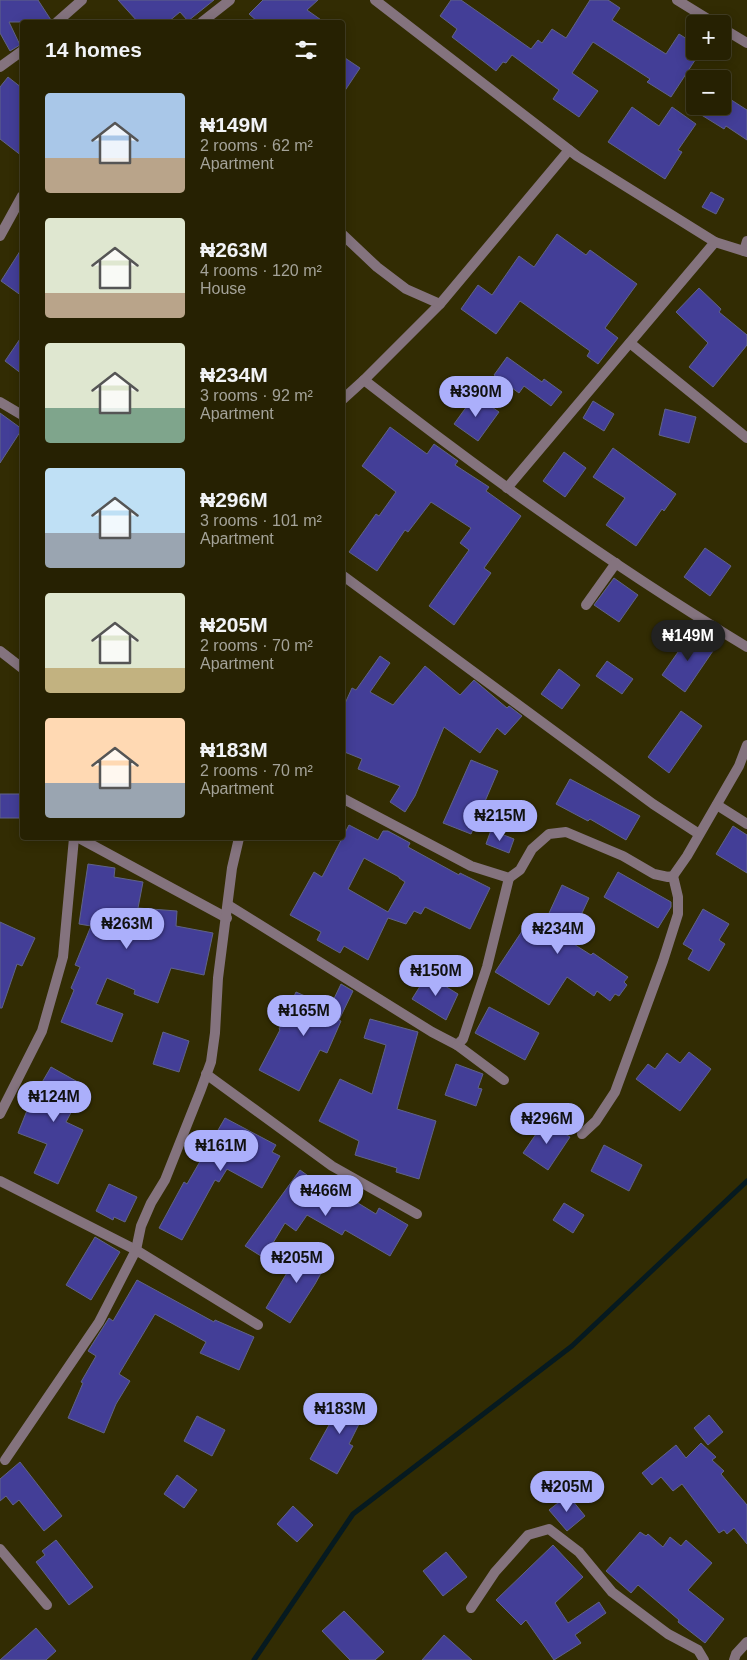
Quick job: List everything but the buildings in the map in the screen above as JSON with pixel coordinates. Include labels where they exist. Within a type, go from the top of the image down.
[{"type":"street","points":[[59,20],[82,0]]},
{"type":"street","points":[[205,20],[230,0]]},
{"type":"street","points":[[375,0],[569,150],[715,242],[746,248]]},
{"type":"street","points":[[677,0],[701,15]]},
{"type":"street","points":[[731,33],[747,43]]},
{"type":"street","points":[[0,67],[20,52]]},
{"type":"street","points":[[345,397],[440,304],[569,150]]},
{"type":"street","points":[[0,236],[20,200]]},
{"type":"street","points":[[345,237],[377,267],[406,289],[440,304]]},
{"type":"street","points":[[507,488],[715,242]]},
{"type":"street","points":[[630,343],[747,438]]},
{"type":"street","points":[[364,380],[433,434],[507,488],[692,614],[747,647]]},
{"type":"street","points":[[0,402],[20,412]]},
{"type":"street","points":[[586,605],[616,563]]},
{"type":"street","points":[[345,577],[645,798],[699,834]]},
{"type":"street","points":[[0,651],[20,666]]},
{"type":"street","points":[[457,1045],[463,1039],[487,967],[509,878],[520,870],[532,849],[549,834],[566,832],[623,856],[654,874],[668,877],[673,876],[717,805],[739,766],[747,745]]},
{"type":"street","points":[[345,800],[471,866],[509,878]]},
{"type":"street","points":[[717,805],[747,824]]},
{"type":"street","points":[[0,1114],[42,1031],[63,957],[74,840]]},
{"type":"street","points":[[84,840],[227,918]]},
{"type":"street","points":[[2,1460],[98,1322],[136,1250],[141,1226],[150,1203],[165,1180],[211,1062],[215,1033],[218,978],[238,840]]},
{"type":"street","points":[[582,1134],[596,1121],[615,1092],[664,960],[678,914],[678,897],[673,876]]},
{"type":"street","points":[[228,905],[432,1032],[457,1045],[504,1080]]},
{"type":"street","points":[[206,1074],[332,1166],[417,1214]]},
{"type":"street","points":[[0,1181],[136,1250],[258,1325]]},
{"type":"street","points":[[470,1608],[495,1572],[528,1535],[549,1529],[579,1552],[612,1592],[668,1634],[698,1650],[704,1660]]},
{"type":"street","points":[[0,1549],[47,1605]]},
{"type":"street","points":[[734,1660],[736,1654],[747,1642]]},
{"type":"waterway","points":[[254,1660],[353,1514],[572,1346],[747,1181]]}]
